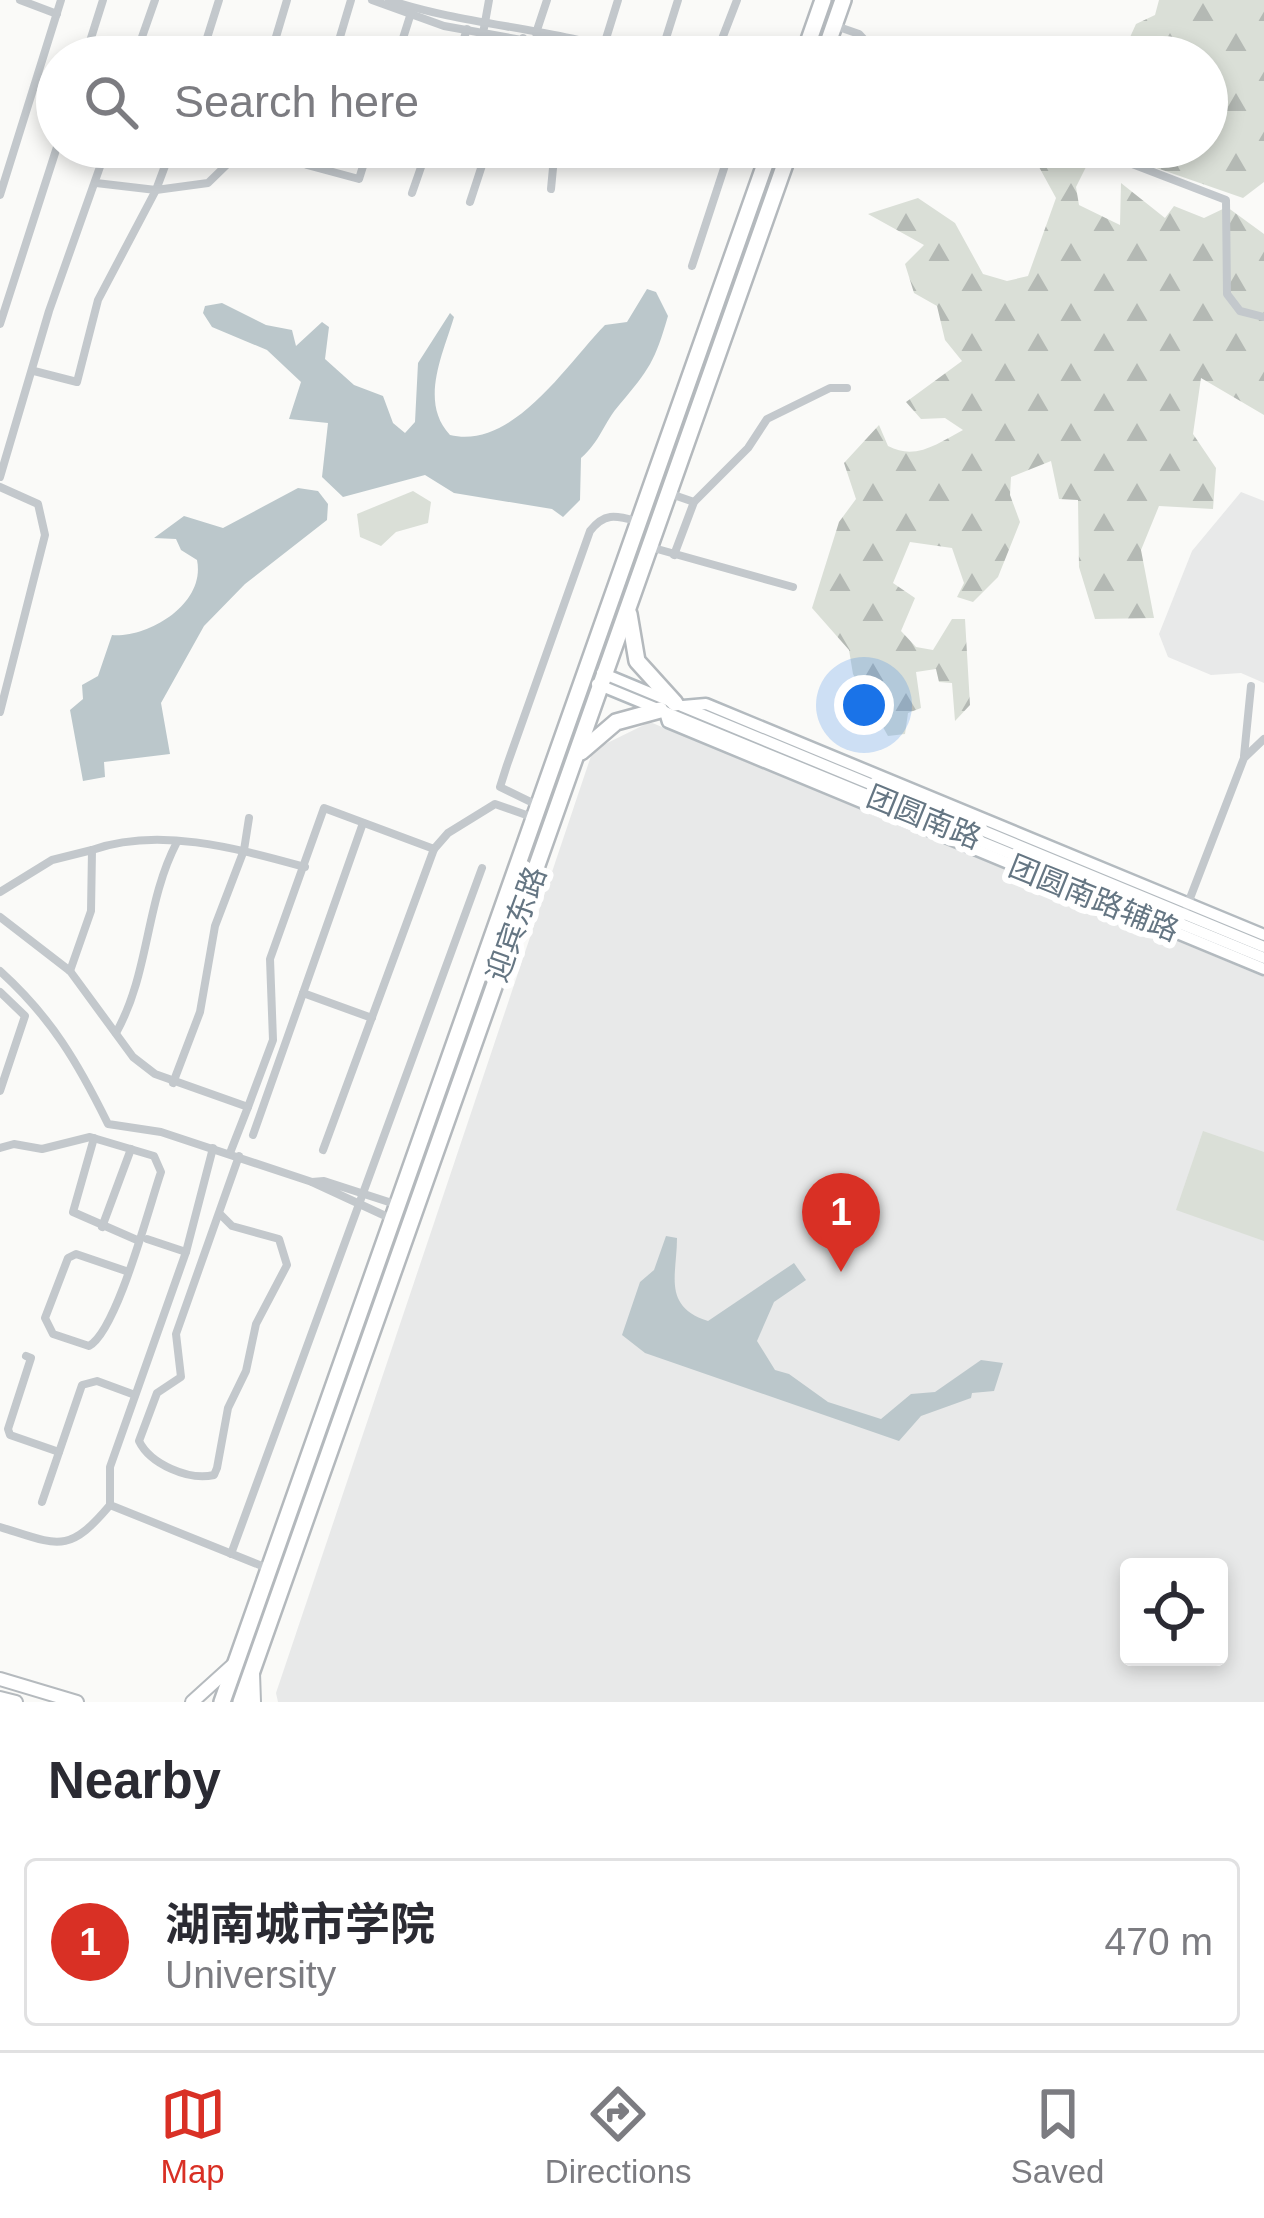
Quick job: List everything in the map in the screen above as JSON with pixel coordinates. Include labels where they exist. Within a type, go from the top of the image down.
[{"type":"highway","points":[[810,36],[823,0]]},
{"type":"highway","points":[[830,36],[843,0]]},
{"type":"highway","name":"迎宾东路","points":[[222,1702],[763,168]]},
{"type":"highway","name":"迎宾东路","points":[[241,1702],[784,168]]},
{"type":"highway","points":[[574,758],[616,722],[670,707],[637,661],[628,606]]},
{"type":"main road","name":"团圆南路","points":[[585,673],[1186,908],[1264,947]]},
{"type":"main road","name":"团圆南路","points":[[670,707],[1264,958]]},
{"type":"main road","name":"团圆南路辅路","points":[[670,707],[668,722],[1264,969]]},
{"type":"main road","name":"团圆南路辅路","points":[[1186,908],[1264,935]]},
{"type":"main road","points":[[192,1702],[235,1664]]},
{"type":"main road","points":[[253,1667],[254,1702]]},
{"type":"main road","points":[[0,1679],[77,1702]]},
{"type":"main road","points":[[0,1697],[14,1702]]},
{"type":"street","points":[[20,0],[57,14]]},
{"type":"street","points":[[50,36],[61,0]]},
{"type":"street","points":[[92,36],[103,0]]},
{"type":"street","points":[[142,36],[155,0]]},
{"type":"street","points":[[208,36],[219,0]]},
{"type":"street","points":[[276,36],[287,0]]},
{"type":"street","points":[[340,36],[351,0]]},
{"type":"street","points":[[372,0],[417,10]]},
{"type":"street","points":[[389,0],[467,26],[530,36],[547,0]]},
{"type":"street","points":[[484,29],[489,0]]},
{"type":"street","points":[[607,36],[618,0]]},
{"type":"street","points":[[667,36],[678,0]]},
{"type":"street","points":[[723,36],[737,0]]},
{"type":"street","points":[[834,25],[861,36]]},
{"type":"street","points":[[464,36],[467,26]]},
{"type":"street","points":[[0,195],[36,81]]},
{"type":"street","points":[[0,324],[50,168]]},
{"type":"street","points":[[0,477],[100,168]]},
{"type":"street","points":[[34,371],[77,382],[98,300],[164,168]]},
{"type":"street","points":[[95,183],[156,190],[208,183],[223,168]]},
{"type":"street","points":[[318,168],[358,179],[361,168]]},
{"type":"street","points":[[412,193],[421,168]]},
{"type":"street","points":[[470,202],[481,168]]},
{"type":"street","points":[[551,189],[553,168]]},
{"type":"street","points":[[692,266],[724,168]]},
{"type":"street","points":[[1143,168],[1226,200],[1227,294],[1240,310],[1264,316]]},
{"type":"street","points":[[674,555],[694,502],[748,448],[767,419],[830,388],[847,388]]},
{"type":"street","points":[[0,487],[38,504],[45,535],[0,712]]},
{"type":"street","points":[[668,493],[694,502]]},
{"type":"street","points":[[535,811],[500,787],[507,765],[590,531],[600,519],[615,515],[637,521]]},
{"type":"street","points":[[649,546],[793,587]]},
{"type":"street","points":[[1186,908],[1244,758],[1251,686]]},
{"type":"street","points":[[1249,710],[1264,716]]},
{"type":"street","points":[[1244,758],[1264,739]]},
{"type":"street","points":[[323,1150],[434,849],[448,833],[495,804],[535,811]]},
{"type":"street","points":[[219,1213],[232,1226],[279,1239],[287,1265],[256,1324],[246,1372],[228,1408],[217,1468],[214,1475],[200,1478],[155,1462],[139,1441],[157,1393],[181,1377],[176,1334],[273,1040],[270,959],[324,808],[434,849]]},
{"type":"street","points":[[173,1083],[200,1012],[226,887],[244,850],[249,818]]},
{"type":"street","points":[[253,1135],[363,823]]},
{"type":"street","points":[[116,1034],[137,995],[156,897],[177,842]]},
{"type":"street","points":[[0,892],[52,860],[108,844],[177,842],[244,850],[305,867]]},
{"type":"street","points":[[70,971],[91,911],[92,850]]},
{"type":"street","points":[[231,1554],[482,868]]},
{"type":"street","points":[[0,917],[70,971],[133,1058],[173,1083],[248,1107]]},
{"type":"street","points":[[0,971],[40,1006],[70,1047],[108,1124],[213,1148],[312,1182],[357,1204],[394,1211]]},
{"type":"street","points":[[0,992],[25,1016],[0,1091]]},
{"type":"street","points":[[303,992],[372,1018]]},
{"type":"street","points":[[94,1138],[70,1204],[80,1219],[186,1252]]},
{"type":"street","points":[[0,1148],[14,1144],[42,1149],[94,1138],[154,1156],[161,1172],[142,1239],[97,1342],[89,1346],[52,1334],[45,1318],[68,1258],[76,1254],[126,1271]]},
{"type":"street","points":[[0,1527],[60,1544],[74,1542],[110,1505],[110,1467],[186,1252],[213,1148]]},
{"type":"street","points":[[102,1227],[130,1149]]},
{"type":"street","points":[[312,1182],[324,1181],[361,1194],[394,1211]]},
{"type":"street","points":[[26,1356],[31,1358],[10,1436],[59,1452]]},
{"type":"street","points":[[42,1502],[88,1381],[135,1394]]},
{"type":"street","points":[[110,1505],[269,1568]]},
{"type":"shaded area","points":[[647,289],[656,292],[668,316],[655,355],[581,458],[580,500],[563,517],[552,509],[454,493],[425,475],[343,497],[322,477],[328,423],[289,419],[301,382],[267,350],[212,327],[203,313],[205,306],[222,303],[266,325],[292,330],[296,346],[322,322],[329,327],[325,359],[354,385],[383,396],[393,423],[405,433],[415,422],[418,363],[450,313],[454,317],[436,378],[436,408],[450,435],[473,436],[495,430],[536,401],[605,325],[627,322]]},
{"type":"shaded area","points":[[298,488],[318,491],[328,504],[327,520],[245,584],[204,626],[161,703],[170,754],[104,762],[105,777],[83,781],[70,710],[83,699],[82,685],[98,676],[112,635],[157,624],[193,591],[197,560],[181,550],[176,539],[154,538],[184,516],[223,528]]},
{"type":"shaded area","points":[[1241,492],[1264,501],[1264,683],[1241,673],[1211,675],[1168,657],[1159,634],[1192,551]]},
{"type":"shaded area","points":[[650,722],[1264,977],[1264,1702],[278,1702],[276,1693],[593,750]]},
{"type":"shaded area","points":[[666,1236],[677,1238],[678,1298],[693,1315],[708,1321],[794,1263],[806,1280],[774,1302],[757,1341],[775,1370],[789,1374],[828,1402],[881,1419],[911,1394],[935,1392],[981,1360],[1003,1363],[994,1391],[972,1393],[971,1398],[921,1416],[899,1441],[645,1353],[622,1335],[640,1282],[654,1270]]},
{"type":"green space","points":[[1159,0],[1264,0],[1264,182],[1243,198],[1157,168],[1228,168],[1228,36],[1131,36],[1136,24],[1155,15]]},
{"type":"green space","points":[[1040,168],[1086,168],[1076,187],[1079,205],[1120,225],[1121,183],[1165,218],[1174,206],[1204,218],[1227,207],[1264,234],[1264,415],[1201,378],[1193,434],[1216,468],[1213,509],[1159,506],[1141,550],[1154,618],[1095,619],[1079,567],[1078,500],[1059,499],[1051,461],[1011,477],[1010,495],[1020,522],[998,577],[973,602],[957,597],[964,583],[952,548],[910,542],[893,583],[915,598],[901,631],[916,647],[933,650],[952,619],[965,619],[970,705],[955,721],[952,683],[939,682],[936,669],[916,672],[921,708],[908,713],[905,734],[888,736],[853,674],[849,650],[812,608],[839,522],[856,499],[844,463],[879,425],[888,446],[908,452],[963,430],[945,418],[921,419],[906,402],[962,361],[945,340],[937,306],[914,293],[905,264],[924,245],[868,214],[918,198],[955,223],[983,274],[1007,281],[1028,276],[1056,198]]},
{"type":"green space","points":[[413,491],[431,502],[428,523],[396,532],[381,546],[360,537],[357,514]]},
{"type":"green space","points":[[1203,1131],[1264,1152],[1264,1241],[1176,1210]]},
{"type":"place","name":"湖南城市学院","points":[[841,1272]]}]
